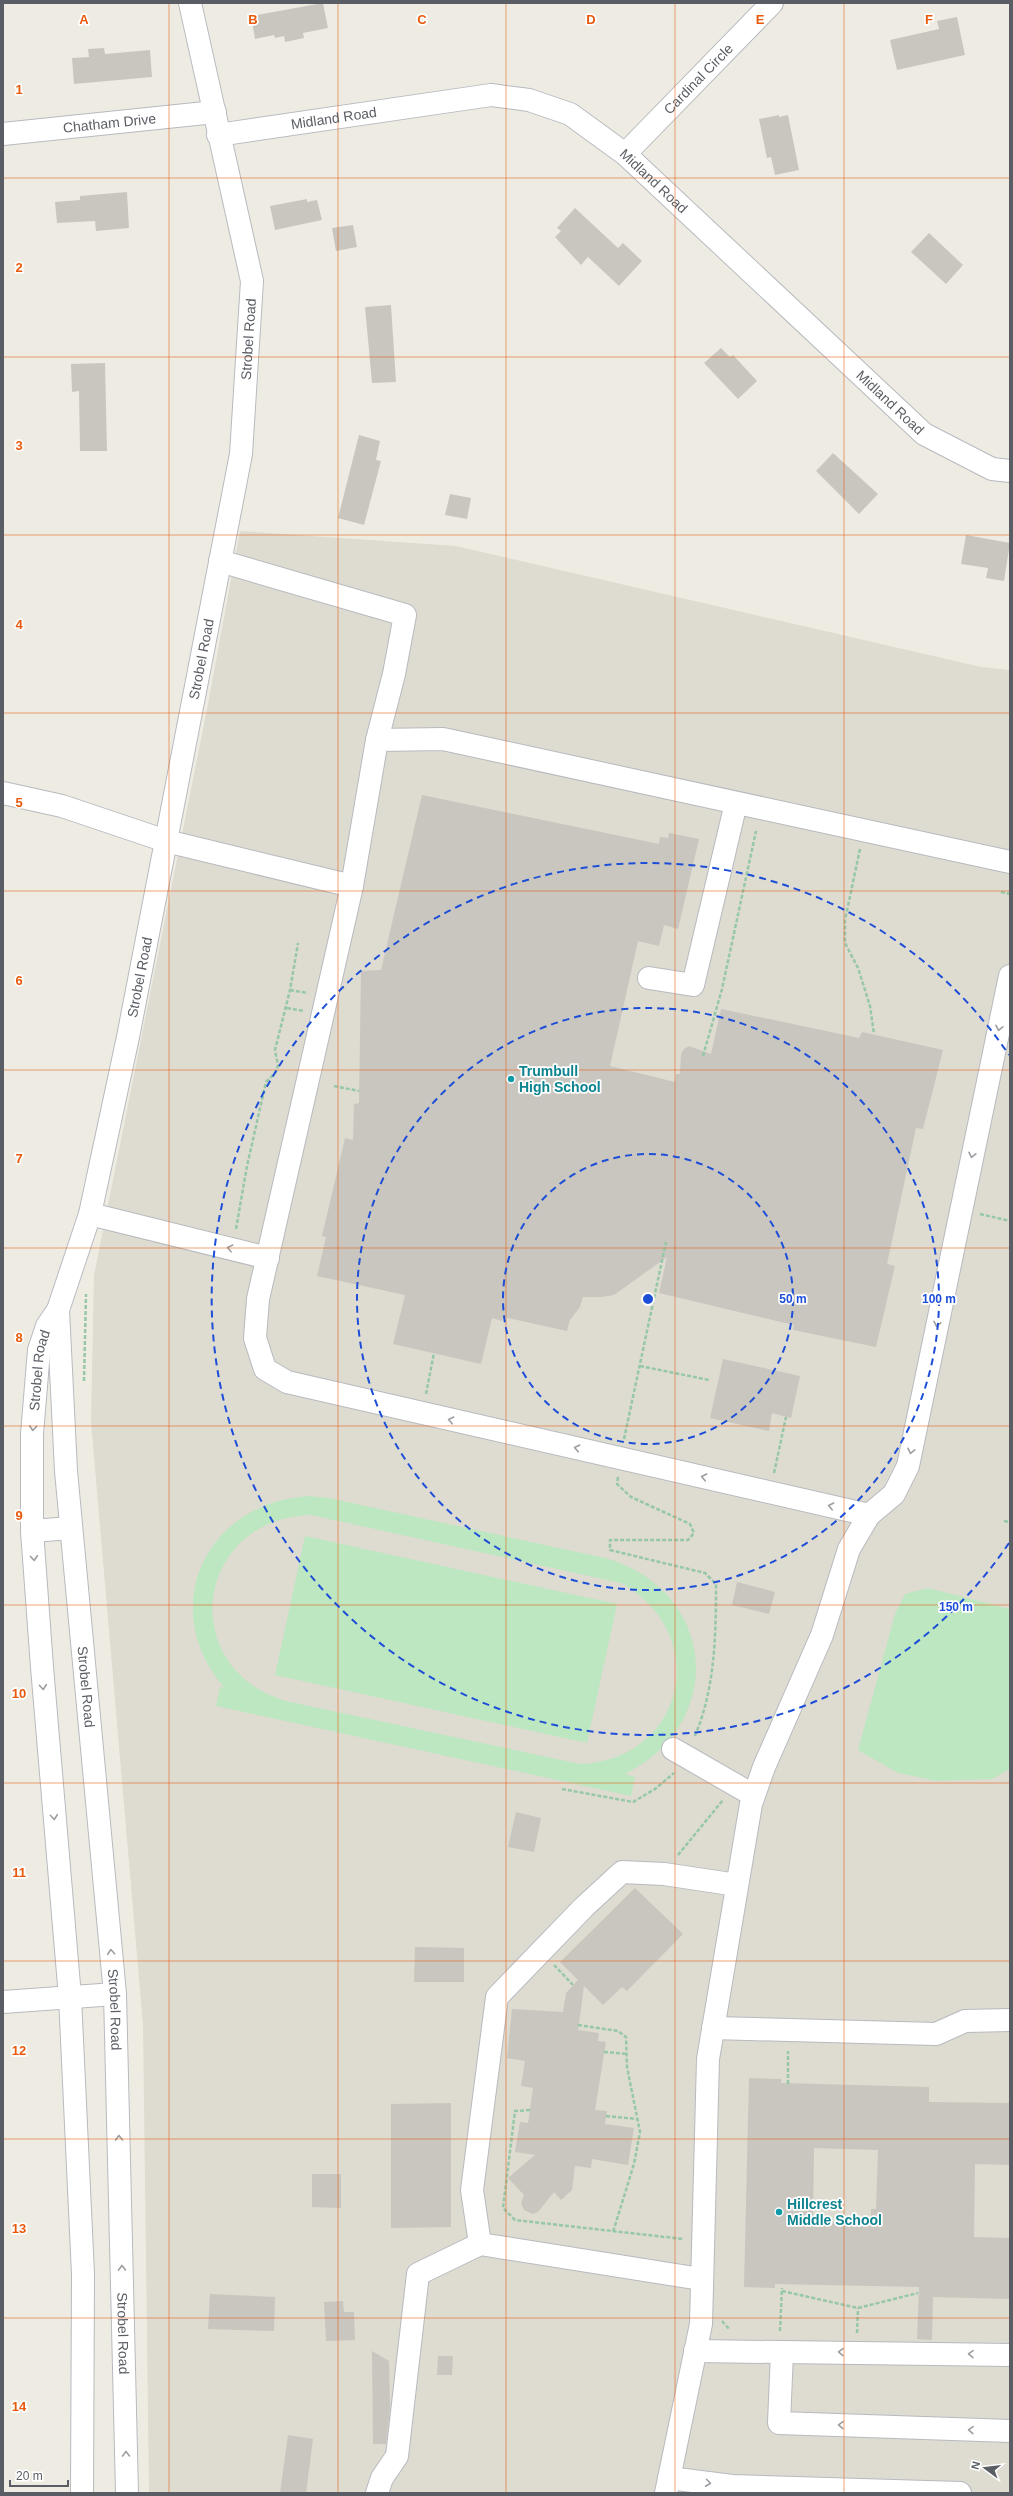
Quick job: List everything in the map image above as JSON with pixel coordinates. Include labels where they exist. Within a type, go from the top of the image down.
[{"type":"street","name":"Strobel Road","points":[[82,2493],[83,2274],[70,1997],[32,1531],[32,1434],[39,1350],[47,1326],[58,1310],[90,1214],[128,1037],[241,454],[252,281],[218,135],[215,112],[190,3]]},
{"type":"street","name":"Cardinal Circle","points":[[625,154],[772,3]]},
{"type":"street","name":"Midland Road","points":[[218,135],[491,95],[529,100],[570,114],[625,154],[924,434],[992,469],[1010,471]]},
{"type":"street","name":"Chatham Drive","points":[[3,134],[215,112]]},
{"type":"street","points":[[220,561],[405,615],[394,674],[377,740],[352,886],[258,1299],[255,1338],[265,1369],[287,1382],[869,1515]]},
{"type":"street","points":[[377,740],[443,739],[1010,862]]},
{"type":"street","points":[[3,793],[62,806],[166,841],[352,886]]},
{"type":"street","points":[[649,978],[693,985],[732,825],[736,802]]},
{"type":"street","points":[[960,2493],[668,2485],[701,2324],[708,2059],[712,2028],[753,1795],[822,1635],[849,1549],[869,1515],[894,1494],[908,1466],[1010,976]]},
{"type":"street","points":[[90,1214],[268,1258]]},
{"type":"street","name":"Strobel Road","points":[[58,1310],[66,1471],[115,1994],[127,2493]]},
{"type":"street","points":[[32,1531],[71,1528]]},
{"type":"street","points":[[680,1753],[753,1795]]},
{"type":"street","points":[[480,2244],[472,2190],[496,1997],[584,1907],[622,1872],[664,1874],[737,1885]]},
{"type":"street","points":[[3,2002],[115,1994]]},
{"type":"street","points":[[712,2028],[936,2034],[965,2021],[1010,2020]]},
{"type":"street","points":[[377,2493],[382,2478],[397,2456],[418,2274],[480,2244],[701,2279]]},
{"type":"street","points":[[695,2350],[781,2338],[1010,2355]]},
{"type":"street","points":[[781,2338],[780,2423],[1010,2431]]},
{"type":"path","points":[[732,825],[756,831],[761,830]]},
{"type":"path","points":[[703,1056],[722,988],[756,831]]},
{"type":"path","points":[[853,847],[868,850]]},
{"type":"path","points":[[860,849],[845,920],[845,943],[862,981],[870,1006],[874,1034]]},
{"type":"path","points":[[996,888],[1001,892],[1010,894]]},
{"type":"path","points":[[1001,892],[1002,898]]},
{"type":"path","points":[[231,1248],[266,1082],[276,1072],[278,1065],[275,1050],[290,990],[298,943]]},
{"type":"path","points":[[333,1092],[335,1081]]},
{"type":"path","points":[[334,1086],[359,1091]]},
{"type":"path","points":[[562,1789],[633,1802],[655,1789],[683,1765],[680,1753],[696,1734],[711,1681],[716,1628],[716,1584],[705,1573],[610,1550],[610,1540],[688,1540],[694,1533],[690,1524],[631,1497],[617,1484],[621,1458],[666,1242]]},
{"type":"path","points":[[84,1389],[87,1288]]},
{"type":"path","points":[[425,1402],[434,1353]]},
{"type":"path","points":[[640,1366],[709,1380]]},
{"type":"path","points":[[769,1476],[773,1477],[786,1416]]},
{"type":"path","points":[[1004,1521],[1010,1522]]},
{"type":"path","points":[[578,2025],[618,2031],[626,2036],[628,2054],[627,2067],[640,2132],[634,2164],[613,2232]]},
{"type":"path","points":[[604,2052],[628,2054]]},
{"type":"path","points":[[530,2110],[514,2111],[503,2208],[515,2220],[688,2240]]},
{"type":"path","points":[[606,2116],[637,2119]]},
{"type":"path","points":[[781,2338],[782,2288]]},
{"type":"path","points":[[782,2291],[858,2308],[918,2293]]},
{"type":"path","points":[[857,2334],[858,2308]]},
{"type":"path","points":[[721,2319],[728,2329],[734,2331]]},
{"type":"path","points":[[849,2334],[864,2334]]},
{"type":"shaded area","points":[[240,531],[456,546],[981,667],[1010,670],[1010,2493],[149,2493],[143,2025],[91,1422],[94,1275],[208,704]]},
{"type":"green space","points":[[309,1496],[329,1498],[605,1558],[642,1574],[670,1598],[688,1627],[696,1659],[693,1692],[681,1723],[658,1751],[625,1774],[635,1777],[631,1796],[216,1706],[220,1687],[224,1687],[204,1656],[194,1625],[194,1593],[202,1564],[219,1538],[243,1517],[273,1503]],"holes":[[[311,1515],[621,1583],[650,1605],[668,1632],[676,1662],[674,1691],[663,1718],[644,1741],[616,1757],[580,1764],[286,1701],[250,1684],[227,1658],[215,1628],[213,1597],[223,1566],[243,1541],[272,1522]]]},
{"type":"green space","points":[[305,1536],[617,1604],[587,1743],[275,1675]]},
{"type":"green space","points":[[928,1588],[1010,1609],[1010,1769],[992,1779],[936,1781],[898,1773],[858,1750],[895,1614],[905,1594]]},
{"type":"building","points":[[323,3],[328,28],[303,33],[304,38],[285,42],[284,36],[275,38],[274,35],[255,39],[251,16]]},
{"type":"building","points":[[957,17],[965,55],[897,70],[890,40],[939,29],[937,21]]},
{"type":"building","points":[[104,48],[105,54],[150,50],[152,77],[74,84],[72,58],[89,57],[88,49]]},
{"type":"building","points":[[779,115],[779,117],[788,115],[799,170],[775,175],[771,157],[767,158],[759,119]]},
{"type":"building","points":[[127,192],[129,228],[96,231],[95,221],[57,223],[55,202],[80,200],[80,196]]},
{"type":"building","points":[[307,199],[307,202],[317,200],[322,220],[275,230],[270,206]]},
{"type":"building","points":[[575,208],[618,248],[623,243],[642,261],[619,286],[588,257],[581,265],[555,237],[561,231],[557,228]]},
{"type":"building","points":[[353,225],[357,247],[336,251],[332,228]]},
{"type":"building","points":[[929,233],[963,265],[946,284],[911,252]]},
{"type":"building","points":[[391,305],[396,382],[372,383],[365,307]]},
{"type":"building","points":[[721,348],[730,357],[733,355],[757,381],[738,399],[704,363]]},
{"type":"building","points":[[105,363],[107,451],[80,451],[79,391],[72,392],[71,364]]},
{"type":"building","points":[[359,435],[380,441],[376,460],[381,461],[364,525],[338,518]]},
{"type":"building","points":[[833,453],[878,494],[859,514],[816,471]]},
{"type":"building","points":[[450,494],[471,498],[467,519],[445,515]]},
{"type":"building","points":[[966,535],[1010,543],[1004,581],[986,578],[988,568],[961,564]]},
{"type":"building","name":"Trumbull High School","points":[[422,795],[659,844],[660,837],[668,838],[669,833],[699,839],[678,929],[664,925],[659,946],[638,941],[610,1066],[675,1082],[676,1074],[680,1074],[681,1054],[684,1049],[689,1046],[711,1054],[721,1009],[859,1038],[862,1032],[943,1050],[923,1129],[916,1128],[887,1264],[895,1266],[876,1347],[793,1330],[794,1325],[659,1293],[667,1257],[614,1295],[602,1297],[583,1297],[580,1307],[570,1320],[567,1331],[503,1317],[502,1321],[492,1318],[481,1364],[393,1344],[405,1295],[317,1276],[326,1237],[322,1236],[345,1138],[353,1140],[354,1104],[359,1103],[361,971],[381,970]]},
{"type":"building","points":[[723,1359],[800,1376],[791,1418],[772,1413],[769,1431],[710,1418]]},
{"type":"building","points":[[737,1582],[775,1592],[769,1614],[732,1605]]},
{"type":"building","points":[[516,1812],[541,1818],[534,1852],[508,1847]]},
{"type":"building","points":[[635,1888],[683,1934],[627,1991],[622,1987],[603,2005],[584,1986],[578,2030],[599,2033],[598,2041],[606,2042],[595,2110],[607,2111],[605,2124],[634,2128],[628,2165],[592,2159],[591,2168],[575,2166],[572,2190],[561,2200],[554,2192],[538,2212],[533,2214],[524,2210],[521,2203],[524,2195],[508,2178],[535,2155],[515,2152],[520,2122],[528,2123],[533,2088],[521,2086],[525,2061],[507,2058],[512,2009],[563,2012],[566,1993],[578,1980],[560,1962]]},
{"type":"building","points":[[415,1947],[464,1948],[464,1982],[414,1982]]},
{"type":"building","name":"Hillcrest Middle School","points":[[749,2078],[781,2079],[781,2083],[929,2087],[929,2102],[1010,2103],[1010,2165],[975,2164],[974,2237],[1010,2238],[1010,2299],[933,2297],[932,2340],[917,2339],[919,2287],[775,2284],[775,2288],[744,2287]],"holes":[[[814,2148],[878,2150],[876,2209],[871,2209],[871,2223],[813,2221]]]},
{"type":"building","points":[[451,2103],[451,2227],[391,2228],[391,2104]]},
{"type":"building","points":[[312,2174],[341,2174],[341,2208],[312,2207]]},
{"type":"building","points":[[210,2294],[275,2297],[274,2331],[208,2329]]},
{"type":"building","points":[[343,2301],[344,2312],[354,2312],[355,2340],[326,2341],[324,2302]]},
{"type":"building","points":[[372,2351],[389,2361],[390,2408],[386,2444],[373,2444]]},
{"type":"building","points":[[438,2356],[453,2356],[452,2375],[437,2375]]},
{"type":"building","points":[[288,2435],[313,2439],[306,2493],[280,2493]]},
{"type":"place","name":"Trumbull High School","points":[[511,1079]]},
{"type":"place","name":"Hillcrest Middle School","points":[[779,2212]]}]
